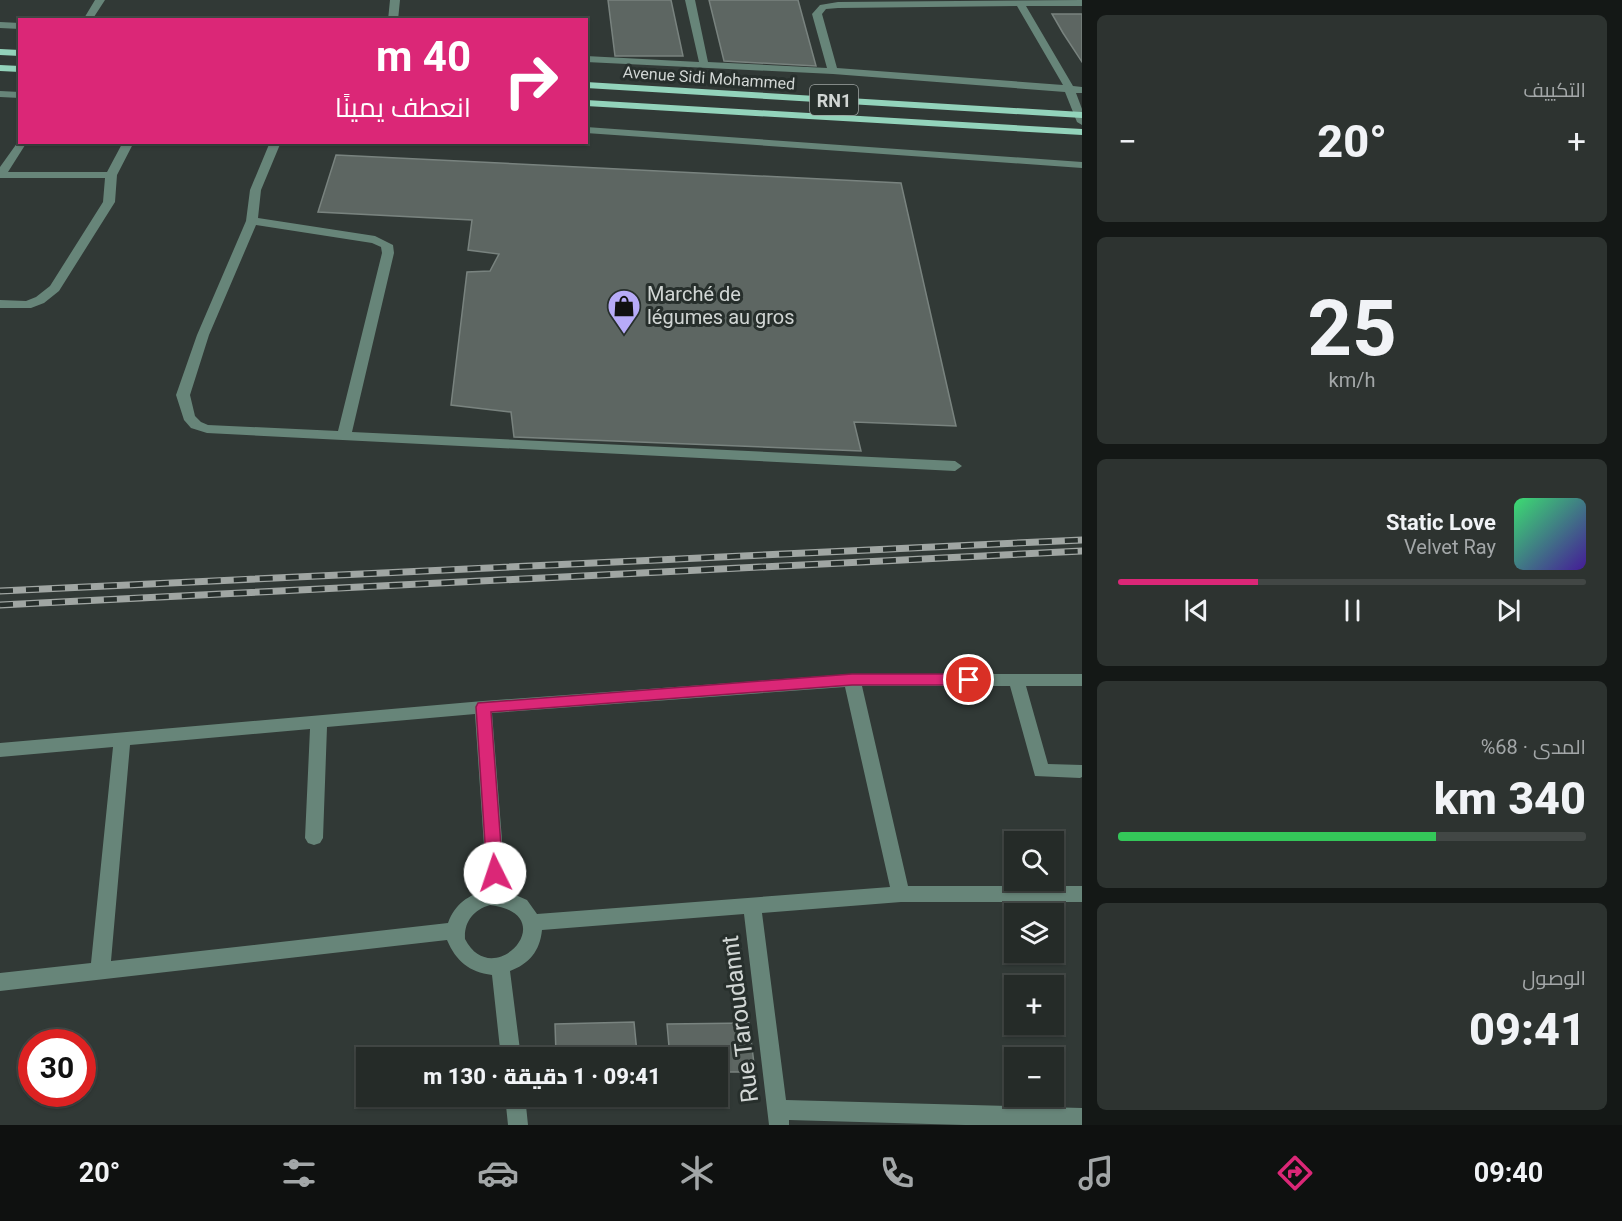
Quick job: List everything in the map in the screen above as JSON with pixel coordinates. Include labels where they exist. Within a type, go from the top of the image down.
[{"type":"main road","points":[[0,52],[18,53]]},
{"type":"main road","points":[[0,68],[18,69]]},
{"type":"main road","name":"Avenue Sidi Mohammed","points":[[588,85],[1081,117]]},
{"type":"main road","name":"Avenue Sidi Mohammed","points":[[588,103],[1082,132]]},
{"type":"street","points":[[88,18],[100,0]]},
{"type":"street","points":[[393,18],[395,0]]},
{"type":"street","points":[[690,0],[704,64]]},
{"type":"street","points":[[1019,2],[1070,90],[1081,117]]},
{"type":"street","points":[[833,71],[817,14],[823,7],[838,4],[1082,3]]},
{"type":"street","points":[[0,25],[18,26]]},
{"type":"street","points":[[588,59],[833,71],[1082,90]]},
{"type":"street","points":[[0,94],[18,95]]},
{"type":"street","points":[[588,130],[867,152],[1082,165]]},
{"type":"street","points":[[21,144],[0,175],[111,175]]},
{"type":"street","points":[[0,303],[27,304],[40,300],[55,288],[109,202],[111,175],[128,144]]},
{"type":"street","points":[[275,144],[256,184],[251,210],[252,220],[202,335],[183,395],[189,417],[196,424],[207,429],[955,466]]},
{"type":"street","points":[[252,220],[375,240],[387,245],[388,253],[344,436]]},
{"type":"street","points":[[852,680],[901,894]]},
{"type":"street","points":[[0,750],[483,707],[852,680],[1082,680]]},
{"type":"street","points":[[1016,680],[1041,771],[1080,771]]},
{"type":"street","points":[[483,707],[497,897]]},
{"type":"street","points":[[314,838],[319,722]]},
{"type":"street","points":[[100,971],[122,739]]},
{"type":"street","points":[[532,922],[901,894],[1082,894]]},
{"type":"street","points":[[497,897],[520,904],[528,912],[532,922],[533,933],[527,950],[513,962],[501,965],[485,965],[471,960],[461,950],[455,931],[457,920],[468,906],[478,900],[497,897]]},
{"type":"street","name":"Rue Taroudannt","points":[[752,906],[778,1118]]},
{"type":"street","points":[[0,982],[455,931]]},
{"type":"street","points":[[501,965],[510,1047]]},
{"type":"street","points":[[516,1107],[518,1125]]},
{"type":"street","points":[[778,1118],[976,1121],[1082,1118]]},
{"type":"building","points":[[608,0],[671,0],[683,56],[615,56]]},
{"type":"building","points":[[709,0],[798,0],[816,66],[724,61]]},
{"type":"building","points":[[1052,14],[1082,14],[1082,62],[1063,33]]},
{"type":"building","points":[[336,155],[901,183],[956,426],[854,422],[861,451],[514,437],[511,412],[451,405],[467,272],[490,271],[499,254],[468,250],[472,220],[318,212]]},
{"type":"building","points":[[634,1022],[636,1047],[556,1047],[555,1024]]},
{"type":"building","points":[[749,1023],[755,1072],[728,1072],[728,1047],[669,1047],[667,1024]]},
{"type":"railway","points":[[0,591],[1082,540]]},
{"type":"railway","points":[[0,605],[1082,551]]},
{"type":"place","name":"Marché de légumes au gros","points":[[624,335]]},
{"type":"route","points":[[495,873],[483,707],[852,680],[969,680]]}]
